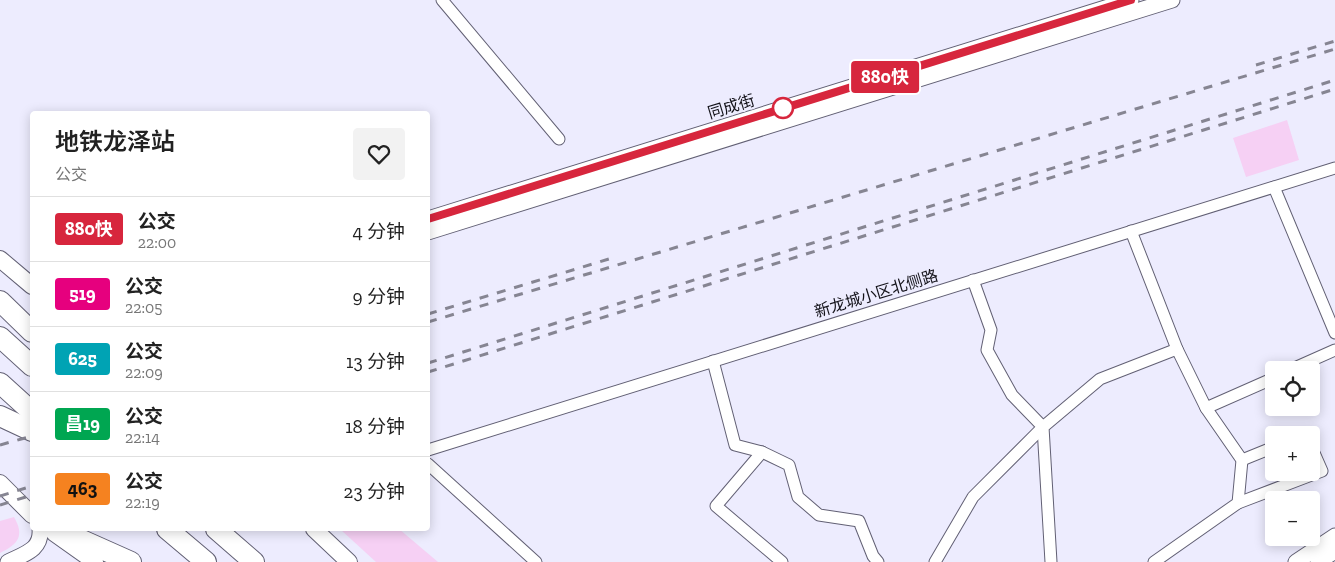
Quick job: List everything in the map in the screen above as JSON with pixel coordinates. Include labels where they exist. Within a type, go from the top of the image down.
[{"type":"highway","points":[[0,301],[30,330]]},
{"type":"highway","points":[[0,337],[30,364]]},
{"type":"highway","points":[[0,383],[30,410]]},
{"type":"highway","points":[[0,416],[30,430]]},
{"type":"highway","points":[[61,531],[131,562]]},
{"type":"highway","points":[[169,531],[206,562]]},
{"type":"highway","points":[[218,531],[254,562]]},
{"type":"main road","points":[[1078,16],[1117,0]]},
{"type":"main road","name":"同成街","points":[[430,218],[1131,0]]},
{"type":"main road","name":"同成街","points":[[430,231],[1172,0]]},
{"type":"main road","points":[[0,259],[30,284]]},
{"type":"main road","points":[[0,483],[30,513]]},
{"type":"main road","points":[[18,560],[35,547],[40,538],[40,531]]},
{"type":"main road","points":[[51,531],[95,562]]},
{"type":"main road","points":[[316,531],[349,562]]},
{"type":"main road","points":[[1296,562],[1335,536]]},
{"type":"main road","points":[[1318,562],[1335,551]]},
{"type":"street","points":[[442,0],[559,139]]},
{"type":"street","name":"新龙城小区北侧路","points":[[430,449],[1335,168]]},
{"type":"street","points":[[1274,187],[1335,333]]},
{"type":"street","points":[[1131,231],[1177,349],[1206,408],[1242,460],[1238,503]]},
{"type":"street","points":[[973,280],[991,330],[987,350],[1012,395],[1044,428],[1051,562]]},
{"type":"street","points":[[935,562],[973,497],[1044,428],[1100,379],[1177,349]]},
{"type":"street","points":[[1310,361],[1335,350]]},
{"type":"street","points":[[713,361],[736,445],[762,452],[789,465],[798,497],[819,515],[860,521],[873,556],[878,562]]},
{"type":"street","points":[[1206,408],[1265,382]]},
{"type":"street","points":[[1242,460],[1265,451]]},
{"type":"street","points":[[762,452],[716,506],[782,562]]},
{"type":"street","points":[[430,466],[536,562]]},
{"type":"street","points":[[1154,562],[1238,503],[1296,481]]},
{"type":"shaded area","points":[[1287,120],[1299,160],[1246,177],[1233,138]]},
{"type":"shaded area","points":[[14,517],[19,529],[18,539],[0,553],[0,521]]},
{"type":"shaded area","points":[[342,531],[401,531],[438,562],[376,562]]},
{"type":"railway","points":[[1256,65],[1335,41]]},
{"type":"railway","points":[[430,321],[1335,49]]},
{"type":"railway","points":[[430,362],[1335,80]]},
{"type":"railway","points":[[430,371],[1335,89]]},
{"type":"railway","points":[[430,313],[612,258]]},
{"type":"railway","points":[[0,445],[30,437]]},
{"type":"railway","points":[[0,496],[30,487]]},
{"type":"railway","points":[[0,505],[30,496]]},
{"type":"bus line","name":"880快","points":[[430,218],[1131,0]]}]
